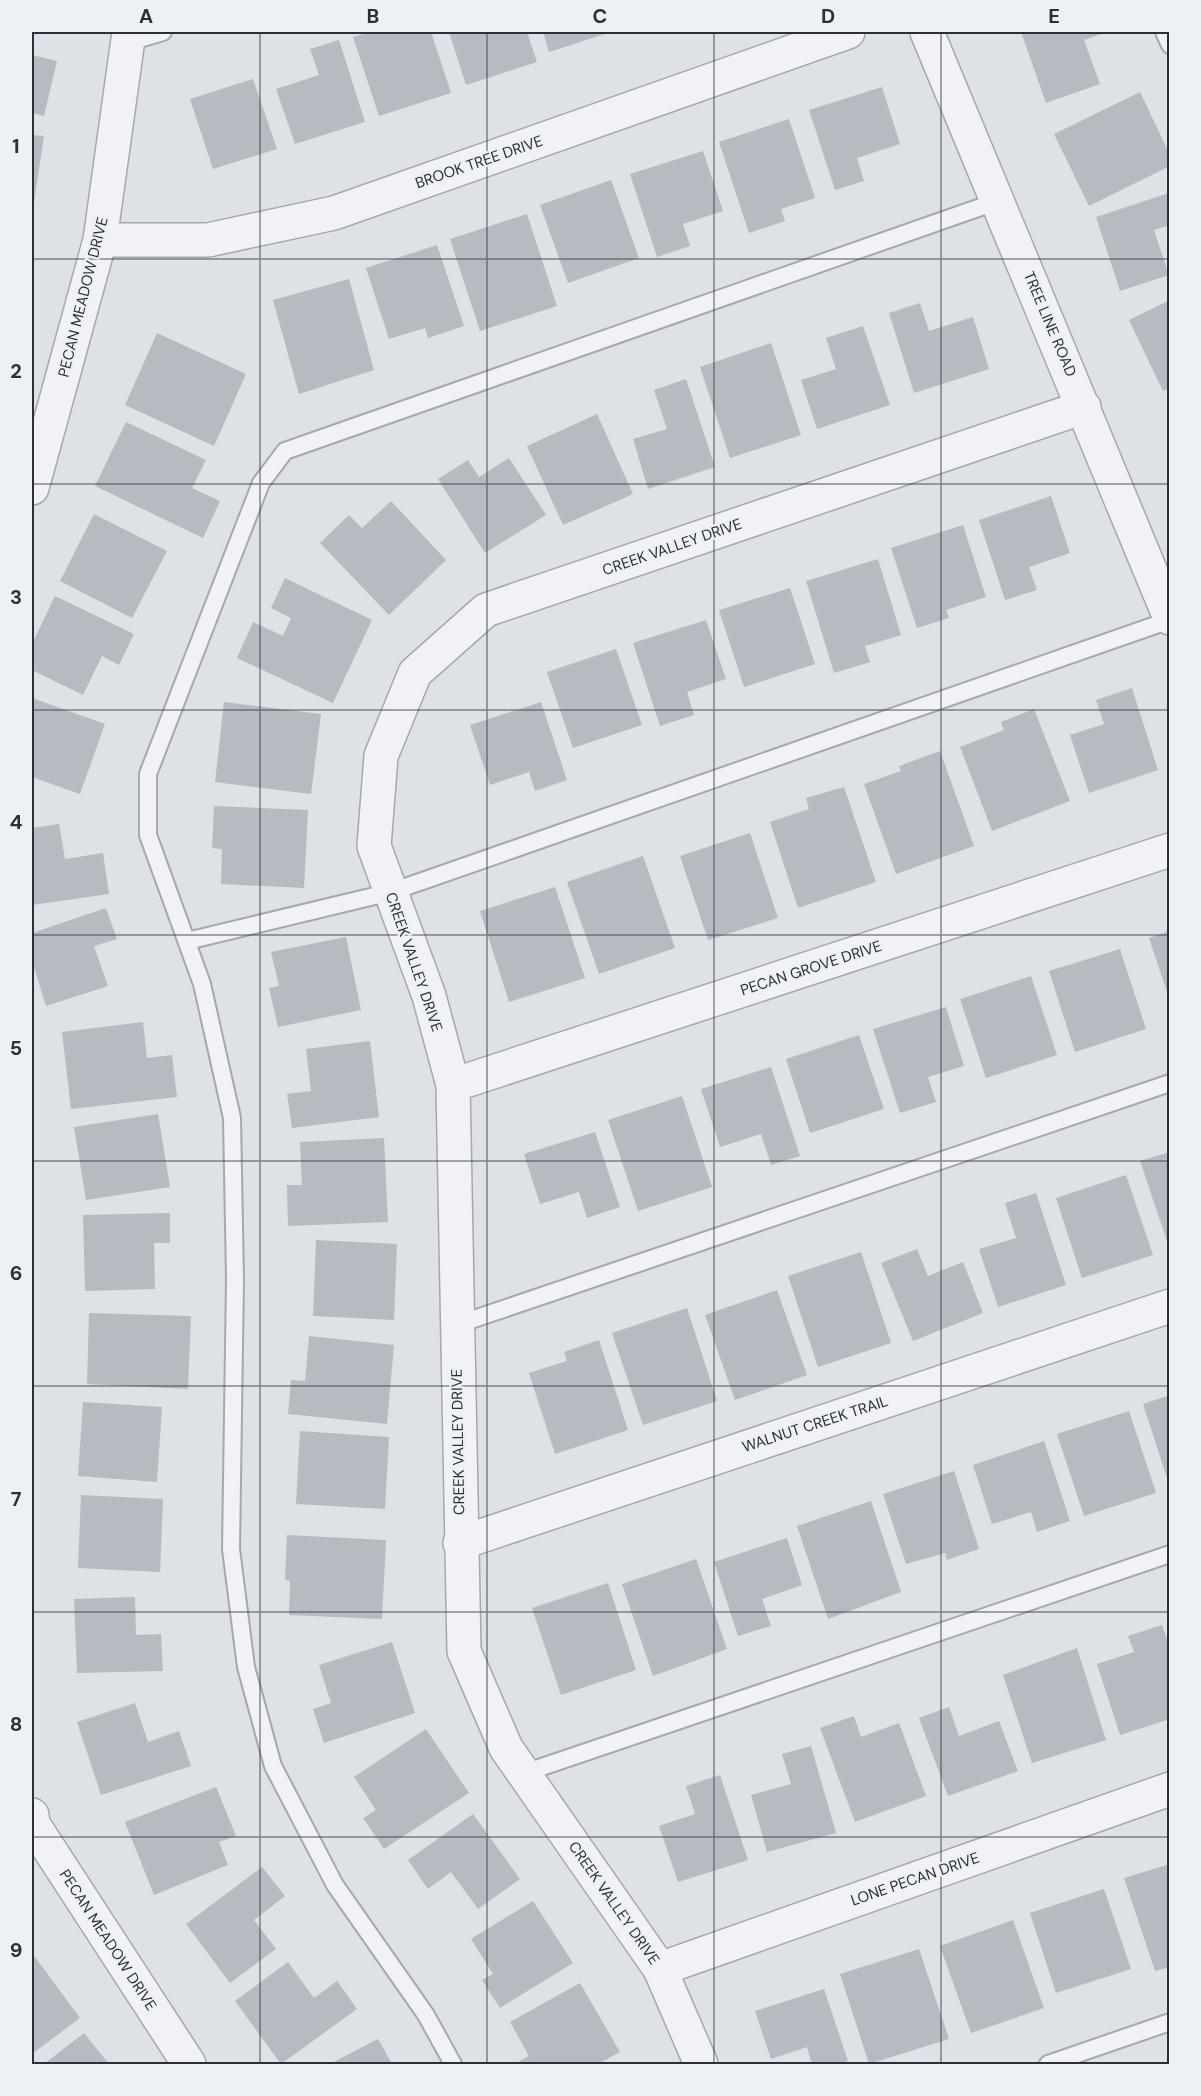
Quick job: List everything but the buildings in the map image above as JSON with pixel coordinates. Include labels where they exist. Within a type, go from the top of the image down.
[{"type":"street","name":"BROOK TREE DRIVE","points":[[100,240],[208,240],[334,213],[848,32]]},
{"type":"street","name":"TREE LINE ROAD","points":[[927,32],[1170,619]]},
{"type":"street","name":"PECAN MEADOW DRIVE","points":[[32,488],[100,240],[129,37]]},
{"type":"street","name":"CREEK VALLEY DRIVE","points":[[701,2064],[660,1969],[506,1748],[464,1651],[459,1543],[453,1085],[429,996],[374,846],[381,756],[415,674],[486,610],[1084,407]]},
{"type":"street","name":"PECAN GROVE DRIVE","points":[[453,1085],[1170,850]]},
{"type":"street","name":"WALNUT CREEK TRAIL","points":[[459,1543],[1170,1306]]},
{"type":"street","name":"LONE PECAN DRIVE","points":[[660,1969],[1170,1789]]},
{"type":"street","name":"PECAN MEADOW DRIVE","points":[[32,1815],[33,1824],[189,2064]]},
{"type":"lane","points":[[129,37],[163,32]]},
{"type":"lane","points":[[1164,32],[1170,45]]},
{"type":"lane","points":[[453,2064],[426,2015],[335,1886],[273,1766],[246,1667],[231,1549],[235,1280],[232,1118],[202,984],[148,835],[148,774],[261,483],[285,451],[998,201]]},
{"type":"lane","points":[[187,941],[391,892],[1170,619]]},
{"type":"lane","points":[[456,1325],[1170,1083]]},
{"type":"lane","points":[[524,1773],[1170,1554]]},
{"type":"lane","points":[[1048,2064],[1170,2022]]}]
